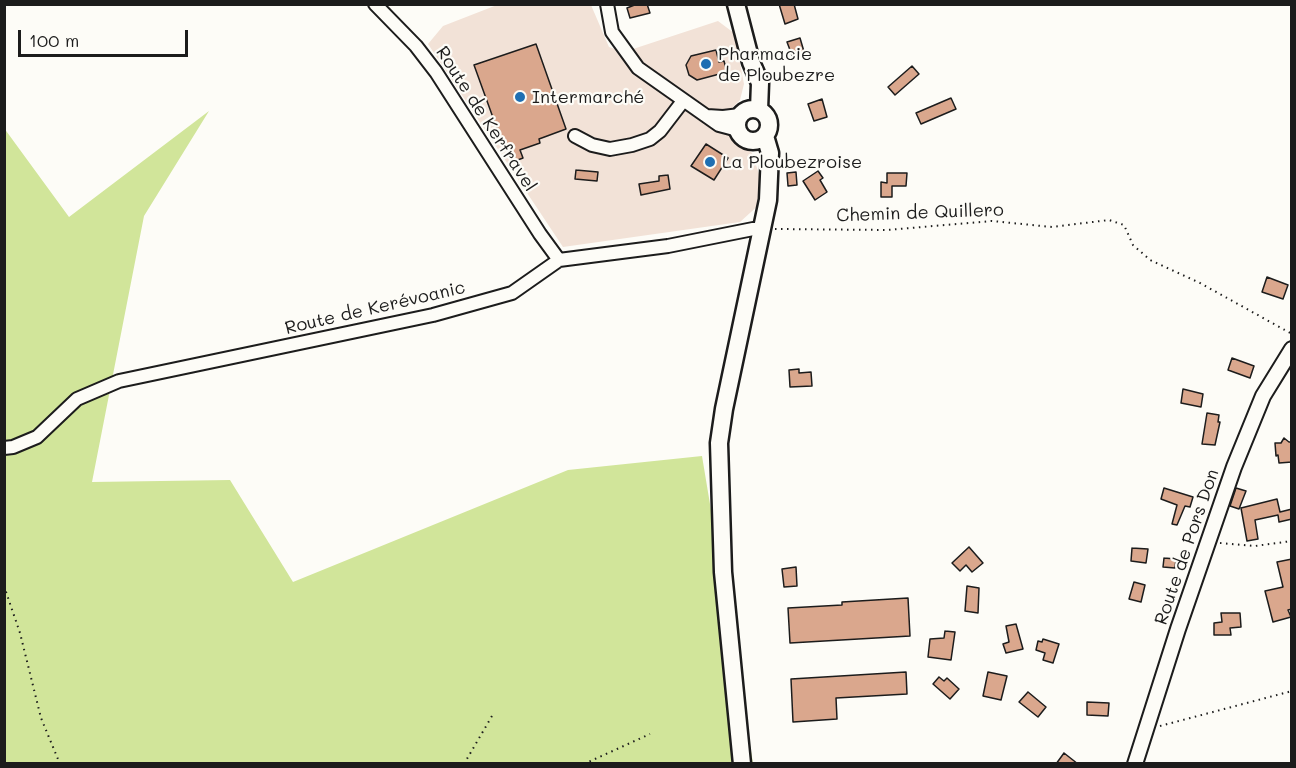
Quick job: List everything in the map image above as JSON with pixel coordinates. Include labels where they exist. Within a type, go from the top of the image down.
[{"type":"main road","points":[[736,4],[751,62],[751,85],[746,116],[746,140],[759,139],[770,125],[768,118],[746,116]]},
{"type":"main road","points":[[741,764],[723,572],[719,443],[768,200],[770,172],[759,139]]},
{"type":"street","name":"Route de Kerfravel","points":[[375,4],[416,46],[436,72],[559,260]]},
{"type":"street","points":[[607,4],[612,32],[638,68],[706,116],[746,116]]},
{"type":"street","points":[[575,136],[592,145],[610,149],[632,145],[650,139],[660,131],[683,101]]},
{"type":"street","name":"Route de Kerévoanic","points":[[4,448],[13,447],[37,437],[77,399],[119,381],[433,315],[512,293],[559,260],[668,246],[753,229],[763,230]]},
{"type":"street","name":"Route de Pors Don","points":[[1135,764],[1234,467],[1263,396],[1292,349]]},
{"type":"path","name":"Chemin de Quillero","points":[[763,230],[887,230],[992,221],[1052,227],[1109,220],[1124,225],[1133,245],[1150,260],[1200,283],[1292,334]]},
{"type":"path","points":[[1208,540],[1255,546],[1292,541]]},
{"type":"path","points":[[4,586],[20,633],[41,718],[60,764]]},
{"type":"path","points":[[1146,730],[1292,691]]},
{"type":"path","points":[[464,764],[492,717]]},
{"type":"path","points":[[584,764],[650,734]]},
{"type":"shaded area","points":[[497,5],[591,5],[609,47],[624,52],[718,21],[734,33],[744,84],[740,100],[731,109],[731,137],[752,153],[760,177],[761,203],[740,222],[563,247],[428,44],[443,26]]},
{"type":"green space","points":[[209,111],[144,216],[92,482],[230,480],[293,582],[568,470],[702,456],[753,763],[5,763],[4,128],[69,217]]},
{"type":"building","points":[[637,4],[647,4],[650,13],[630,18],[627,8]]},
{"type":"building","points":[[779,4],[794,4],[798,19],[785,24]]},
{"type":"building","points":[[800,38],[805,55],[793,58],[787,42]]},
{"type":"building","name":"Intermarché","points":[[536,44],[566,129],[539,139],[540,143],[520,150],[523,158],[515,161],[500,137],[474,65]]},
{"type":"building","name":"Pharmacie de Ploubezre","points":[[716,50],[719,62],[724,61],[727,72],[697,80],[689,75],[686,65],[691,56]]},
{"type":"building","points":[[912,66],[919,74],[895,95],[888,87]]},
{"type":"building","points":[[951,98],[956,109],[921,124],[916,113]]},
{"type":"building","points":[[822,99],[827,117],[814,121],[808,104]]},
{"type":"building","name":"La Ploubezroise","points":[[706,144],[728,158],[714,180],[691,166]]},
{"type":"building","points":[[576,170],[598,172],[597,181],[575,179]]},
{"type":"building","points":[[818,171],[823,178],[820,180],[827,192],[815,200],[803,181]]},
{"type":"building","points":[[796,172],[797,185],[788,186],[787,173]]},
{"type":"building","points":[[887,173],[907,173],[906,186],[892,186],[892,197],[881,197],[881,182],[887,183]]},
{"type":"building","points":[[668,175],[670,189],[641,195],[639,184],[659,181],[659,176]]},
{"type":"building","points":[[1267,277],[1288,285],[1283,299],[1262,292]]},
{"type":"building","points":[[1232,358],[1254,366],[1250,378],[1228,370]]},
{"type":"building","points":[[799,369],[799,373],[811,372],[812,386],[790,387],[789,370]]},
{"type":"building","points":[[1183,389],[1203,394],[1201,407],[1181,403]]},
{"type":"building","points":[[1207,413],[1219,415],[1218,422],[1220,422],[1215,445],[1202,444]]},
{"type":"building","points":[[1284,438],[1292,442],[1292,462],[1279,463],[1275,443],[1281,443]]},
{"type":"building","points":[[1164,488],[1193,497],[1190,507],[1185,506],[1177,525],[1172,524],[1177,505],[1161,499]]},
{"type":"building","points":[[1236,488],[1246,491],[1239,509],[1230,506]]},
{"type":"building","points":[[1277,499],[1280,512],[1292,509],[1292,519],[1279,522],[1278,515],[1255,520],[1258,539],[1247,541],[1241,508]]},
{"type":"building","points":[[969,547],[983,563],[972,572],[966,565],[960,571],[952,563]]},
{"type":"building","points":[[1132,548],[1148,549],[1146,563],[1131,561]]},
{"type":"building","points":[[1164,558],[1176,559],[1175,568],[1163,567]]},
{"type":"building","points":[[1292,559],[1292,609],[1288,610],[1291,617],[1273,622],[1265,591],[1283,587],[1277,562]]},
{"type":"building","points":[[796,567],[797,586],[784,587],[782,569]]},
{"type":"building","points":[[1134,582],[1145,585],[1141,602],[1129,599]]},
{"type":"building","points":[[967,586],[979,588],[978,613],[965,611]]},
{"type":"building","points":[[908,598],[910,636],[790,643],[788,608]]},
{"type":"building","points":[[1221,613],[1240,613],[1241,627],[1230,628],[1231,635],[1214,635],[1214,623],[1222,622]]},
{"type":"building","points":[[1016,624],[1023,649],[1006,653],[1003,644],[1009,642],[1006,626]]},
{"type":"building","points":[[945,631],[955,632],[951,660],[928,657],[930,639],[944,638]]},
{"type":"building","points":[[1043,639],[1059,644],[1053,663],[1043,660],[1045,653],[1036,650],[1038,641],[1042,642]]},
{"type":"building","points":[[906,672],[907,694],[836,698],[837,719],[793,722],[791,679]]},
{"type":"building","points":[[988,672],[1007,676],[1001,700],[983,696]]},
{"type":"building","points":[[939,677],[944,681],[947,678],[959,689],[950,699],[933,684]]},
{"type":"building","points":[[1028,692],[1046,707],[1038,717],[1019,702]]},
{"type":"building","points":[[1087,702],[1109,703],[1108,716],[1087,715]]},
{"type":"building","points":[[1064,753],[1078,764],[1056,764]]},
{"type":"place","name":"Pharmacie de Ploubezre","points":[[706,64]]},
{"type":"place","name":"Intermarché","points":[[520,97]]},
{"type":"place","name":"La Ploubezroise","points":[[710,162]]}]
